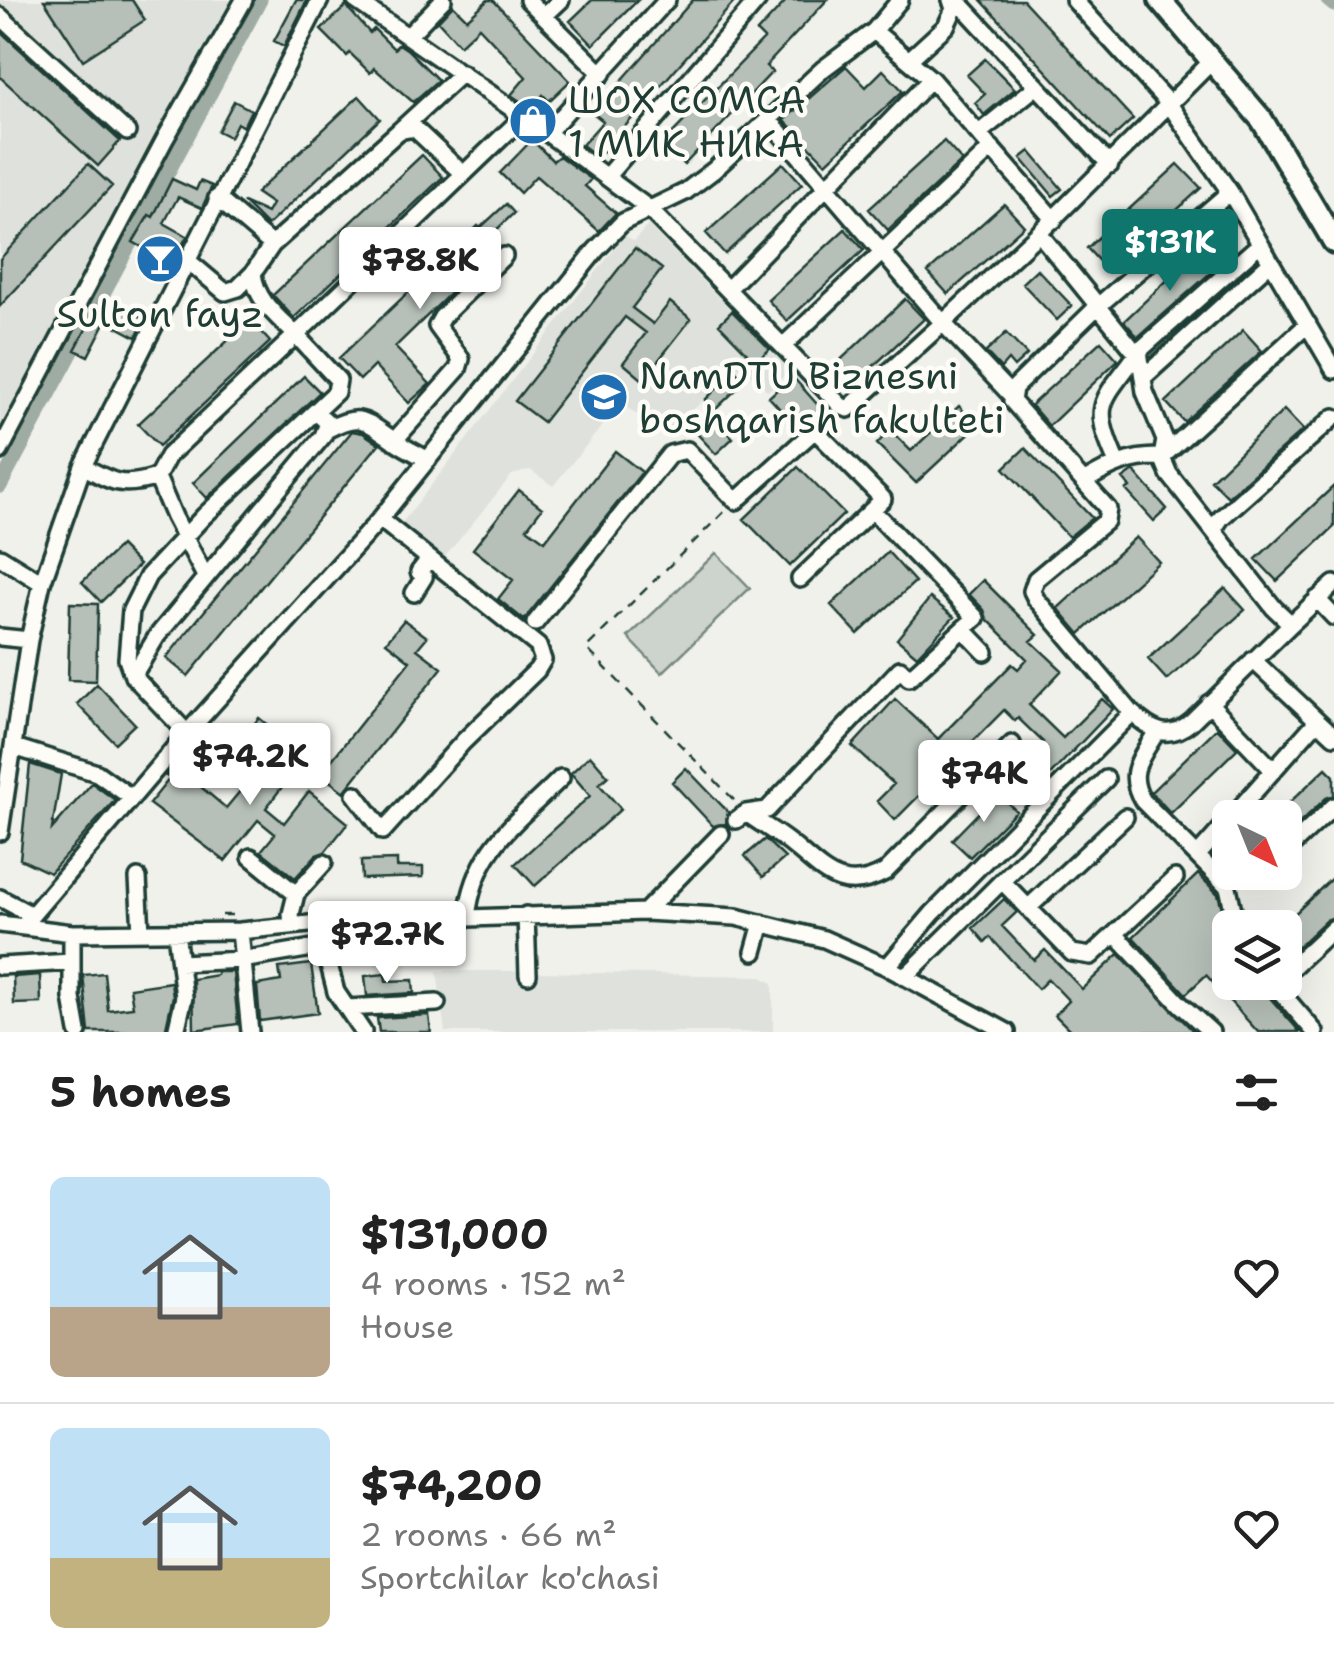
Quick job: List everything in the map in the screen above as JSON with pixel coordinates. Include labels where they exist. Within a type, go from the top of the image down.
[{"type":"main road","points":[[1160,0],[1214,60],[1277,142],[1334,242]]},
{"type":"street","points":[[0,451],[81,294],[244,0]]},
{"type":"street","points":[[0,832],[29,640],[42,583],[83,466],[320,0]]},
{"type":"street","points":[[355,0],[548,132],[648,208],[848,409],[1054,220],[1214,60]]},
{"type":"street","points":[[409,35],[443,0]]},
{"type":"street","points":[[528,0],[602,74]]},
{"type":"street","points":[[544,16],[560,0]]},
{"type":"street","points":[[548,132],[666,0]]},
{"type":"street","points":[[608,176],[758,0]]},
{"type":"street","points":[[27,921],[187,734],[380,519],[596,250],[623,222],[685,192],[823,68],[874,32],[900,0]]},
{"type":"street","points":[[910,59],[946,26],[954,0]]},
{"type":"street","points":[[954,0],[1110,165]]},
{"type":"street","points":[[1074,0],[1170,104],[1230,192],[1334,370]]},
{"type":"street","points":[[0,16],[127,132]]},
{"type":"street","points":[[874,32],[931,79],[1054,220]]},
{"type":"street","points":[[186,260],[225,292],[238,288],[272,245],[462,73]]},
{"type":"street","points":[[728,289],[931,79]]},
{"type":"street","points":[[980,133],[1037,86]]},
{"type":"street","points":[[83,466],[112,483],[136,484],[157,477],[168,456],[523,117]]},
{"type":"street","points":[[769,120],[882,254],[1011,394]]},
{"type":"street","points":[[399,131],[414,128],[463,174]]},
{"type":"street","points":[[782,346],[992,148]]},
{"type":"street","points":[[1230,192],[1098,306],[1011,394],[1012,401],[1085,481],[1109,514],[1106,521],[1036,579],[1032,591],[1132,713],[1167,735],[1181,731],[1334,584]]},
{"type":"street","points":[[217,198],[272,245]]},
{"type":"street","points":[[1039,233],[1132,348],[1140,350]]},
{"type":"street","points":[[1116,462],[1100,426],[1102,404],[1140,350],[1260,244]]},
{"type":"street","points":[[394,440],[458,369],[461,359],[457,350],[437,326],[442,317],[504,256]]},
{"type":"street","points":[[1145,376],[1271,262]]},
{"type":"street","points":[[187,734],[133,676],[127,658],[131,610],[148,576],[185,535],[336,392],[338,380],[261,300],[253,273]]},
{"type":"street","points":[[1085,481],[1116,462],[1140,456],[1162,457],[1308,324]]},
{"type":"street","points":[[1140,350],[1145,392],[1165,440],[1162,457],[1169,474],[1290,624]]},
{"type":"street","points":[[316,412],[328,423],[328,430]]},
{"type":"street","points":[[1213,530],[1221,518],[1334,417]]},
{"type":"street","points":[[133,676],[157,636],[328,430],[352,418],[368,420],[428,460]]},
{"type":"street","points":[[536,623],[670,454],[687,450],[736,501],[815,430],[883,499],[800,579]]},
{"type":"street","points":[[157,477],[205,576]]},
{"type":"street","points":[[741,817],[767,810],[900,669],[909,678],[976,618],[872,510]]},
{"type":"street","points":[[356,794],[383,830],[543,660],[538,646],[380,519]]},
{"type":"street","points":[[0,556],[42,583]]},
{"type":"street","points":[[414,593],[424,576],[419,572],[430,559]]},
{"type":"street","points":[[1317,600],[1334,617]]},
{"type":"street","points":[[963,629],[984,652]]},
{"type":"street","points":[[0,637],[29,640]]},
{"type":"street","points":[[1253,660],[1334,736]]},
{"type":"street","points":[[1209,703],[1273,770]]},
{"type":"street","points":[[887,967],[933,913],[1132,713]]},
{"type":"street","points":[[1247,800],[1316,720]]},
{"type":"street","points":[[1157,731],[1136,766],[1135,789],[1228,888],[1234,910]]},
{"type":"street","points":[[741,817],[832,878],[870,880],[885,872],[1012,744]]},
{"type":"street","points":[[14,747],[97,774],[132,798]]},
{"type":"street","points":[[468,911],[488,850],[561,778]]},
{"type":"street","points":[[906,977],[1106,779]]},
{"type":"street","points":[[1302,836],[1334,806]]},
{"type":"street","points":[[1028,908],[1125,817]]},
{"type":"street","points":[[644,912],[721,834]]},
{"type":"street","points":[[1198,856],[1212,840]]},
{"type":"street","points":[[251,857],[296,894]]},
{"type":"street","points":[[292,925],[296,894],[324,862]]},
{"type":"street","points":[[138,878],[142,932]]},
{"type":"street","points":[[1002,881],[1072,953],[1091,956],[1175,878]]},
{"type":"street","points":[[0,898],[27,921]]},
{"type":"street","points":[[0,924],[27,921],[72,934],[240,931],[468,911],[736,917],[824,939],[887,967],[1008,1032]]},
{"type":"street","points":[[526,915],[528,975]]},
{"type":"street","points":[[319,923],[336,992],[363,1032]]},
{"type":"street","points":[[754,952],[762,924]]},
{"type":"street","points":[[1302,957],[1334,928]]},
{"type":"street","points":[[240,931],[250,1032]]},
{"type":"street","points":[[176,932],[184,997],[176,1032]]},
{"type":"street","points":[[72,934],[72,998],[78,1032]]},
{"type":"street","points":[[1115,934],[1211,1032]]},
{"type":"street","points":[[180,962],[242,960],[324,946]]},
{"type":"street","points":[[0,966],[72,962]]},
{"type":"street","points":[[1291,1000],[1315,1032]]},
{"type":"street","points":[[347,1008],[437,1003]]},
{"type":"path","points":[[736,501],[586,648],[741,817]]},
{"type":"shaded area","points":[[0,0],[233,0],[168,116],[160,140],[0,441]]},
{"type":"shaded area","name":"NamDTU Biznesni boshqarish fakulteti","points":[[648,225],[790,371],[768,391],[742,366],[665,435],[621,403],[553,486],[530,470],[512,475],[440,563],[398,528],[625,235],[634,241]]},
{"type":"shaded area","points":[[716,553],[750,588],[662,673],[628,637]]},
{"type":"shaded area","points":[[437,971],[519,971],[521,981],[539,979],[539,972],[760,976],[773,983],[773,1032],[445,1032]]},
{"type":"building","points":[[44,0],[132,0],[145,20],[83,60]]},
{"type":"building","points":[[296,0],[307,0],[284,46],[274,41]]},
{"type":"building","points":[[493,0],[570,81],[549,101],[543,95],[532,109],[511,95],[526,77],[479,27],[460,45],[438,21],[453,5],[467,19]]},
{"type":"building","points":[[592,0],[638,0],[593,45],[570,21]]},
{"type":"building","points":[[693,0],[736,0],[598,157],[582,145],[603,121],[593,113]]},
{"type":"building","points":[[787,0],[827,0],[766,66],[772,72],[684,165],[662,144],[764,39],[757,32]]},
{"type":"building","points":[[981,0],[1023,0],[1133,119],[1110,140]]},
{"type":"building","points":[[346,6],[370,33],[374,29],[394,49],[399,44],[408,50],[438,80],[413,102],[374,68],[370,73],[350,53],[347,56],[321,30]]},
{"type":"building","points":[[0,31],[120,141],[98,166],[0,77]]},
{"type":"building","points":[[985,59],[1015,89],[984,115],[975,103],[985,94],[967,75]]},
{"type":"building","points":[[846,66],[866,87],[883,70],[903,91],[826,163],[784,120]]},
{"type":"building","points":[[359,96],[380,119],[267,226],[243,202],[267,213],[272,204],[256,193]]},
{"type":"building","points":[[234,101],[251,110],[243,127],[237,123],[230,137],[218,131]]},
{"type":"building","points":[[532,140],[553,161],[559,156],[591,179],[585,186],[616,213],[599,231],[536,176],[520,193],[500,173]]},
{"type":"building","points":[[944,141],[962,161],[888,230],[869,209]]},
{"type":"building","points":[[1030,151],[1062,189],[1053,196],[1021,158]]},
{"type":"building","points":[[422,155],[443,177],[294,318],[273,295]]},
{"type":"building","points":[[783,163],[802,184],[725,254],[706,233]]},
{"type":"building","points":[[88,164],[112,186],[0,306],[0,259]]},
{"type":"building","points":[[1178,164],[1201,188],[1109,272],[1087,248]]},
{"type":"building","points":[[172,179],[196,190],[200,181],[212,186],[202,208],[178,197],[164,223],[187,236],[172,264],[133,242],[149,215],[153,217]]},
{"type":"building","points":[[506,204],[514,213],[489,237],[498,247],[395,347],[430,384],[409,403],[374,366],[360,380],[339,358]]},
{"type":"building","points":[[1004,204],[1024,226],[948,294],[928,272]]},
{"type":"building","points":[[845,229],[864,250],[787,321],[768,300]]},
{"type":"building","points":[[635,248],[662,269],[632,308],[653,324],[670,302],[691,319],[643,380],[623,363],[646,333],[625,317],[543,422],[515,401]]},
{"type":"building","points":[[1198,251],[1215,269],[1138,337],[1124,321]]},
{"type":"building","points":[[1037,269],[1072,306],[1057,320],[1022,283]]},
{"type":"building","points":[[103,297],[145,319],[136,337],[106,321],[88,356],[75,350]]},
{"type":"building","points":[[905,299],[924,319],[849,389],[831,369]]},
{"type":"building","points":[[732,311],[770,349],[756,362],[719,324]]},
{"type":"building","points":[[250,320],[270,342],[159,446],[138,424]]},
{"type":"building","points":[[1243,330],[1262,351],[1184,422],[1166,402]]},
{"type":"building","points":[[1006,333],[1027,355],[1014,367],[1008,360],[1001,368],[986,352]]},
{"type":"building","points":[[1101,341],[1118,360],[1049,426],[1031,405]]},
{"type":"building","points":[[735,370],[745,381],[715,410],[705,400]]},
{"type":"building","points":[[304,376],[320,392],[207,498],[193,483]]},
{"type":"building","points":[[792,376],[824,412],[799,430],[769,397]]},
{"type":"building","points":[[959,406],[977,426],[916,483],[877,444],[890,430],[911,451]]},
{"type":"building","points":[[707,410],[733,438],[716,454],[690,426]]},
{"type":"building","points":[[1284,410],[1303,430],[1228,497],[1211,480]]},
{"type":"building","points":[[352,431],[379,444],[188,676],[166,658]]},
{"type":"building","points":[[1025,448],[1092,518],[1069,537],[1004,468]]},
{"type":"building","points":[[615,451],[642,472],[524,620],[498,599],[513,580],[473,549],[519,490],[542,508],[527,528],[545,541]]},
{"type":"building","points":[[798,467],[844,514],[790,566],[744,519]]},
{"type":"building","points":[[1134,471],[1167,509],[1154,521],[1126,490],[1130,487],[1123,479]]},
{"type":"building","points":[[1334,486],[1334,527],[1277,581],[1256,559]]},
{"type":"building","points":[[1136,537],[1159,562],[1080,634],[1058,608]]},
{"type":"building","points":[[120,546],[139,565],[101,602],[82,582]]},
{"type":"building","points":[[888,552],[915,582],[858,634],[831,605]]},
{"type":"building","points":[[983,580],[1038,635],[1031,641],[1062,670],[1029,705],[1063,738],[1102,699],[1113,709],[1034,792],[1016,774],[1043,742],[1004,710],[895,820],[877,801],[894,784],[852,746],[895,699],[938,739],[1012,664],[1018,669],[1027,659],[987,619],[969,594]]},
{"type":"building","points":[[1225,588],[1245,610],[1167,680],[1148,659]]},
{"type":"building","points":[[930,598],[954,617],[917,656],[897,639]]},
{"type":"building","points":[[70,603],[98,604],[96,681],[68,680]]},
{"type":"building","points":[[404,620],[427,637],[417,649],[442,668],[344,792],[323,776],[323,771],[410,661],[386,642]]},
{"type":"building","points":[[97,684],[135,724],[115,743],[77,704]]},
{"type":"building","points":[[259,718],[275,731],[260,751],[282,769],[276,776],[285,783],[266,808],[284,823],[309,791],[348,823],[325,852],[316,855],[295,878],[261,851],[275,834],[258,820],[225,861],[149,804],[170,778],[166,776],[175,765],[226,808],[246,784],[214,760],[230,740],[237,745]]},
{"type":"building","points":[[1217,728],[1237,749],[1171,813],[1151,792]]},
{"type":"building","points":[[590,755],[608,776],[599,784],[621,809],[535,886],[515,864],[590,796],[571,773]]},
{"type":"building","points":[[30,764],[61,774],[52,829],[92,783],[115,800],[50,873],[20,859]]},
{"type":"building","points":[[686,768],[728,812],[726,824],[713,826],[672,782]]},
{"type":"building","points":[[1326,768],[1334,776],[1334,795],[1302,821],[1302,800],[1292,800]]},
{"type":"building","points":[[998,793],[1016,811],[970,857],[952,840]]},
{"type":"building","points":[[765,839],[785,858],[763,877],[745,856]]},
{"type":"building","points":[[397,860],[397,867],[423,867],[423,877],[362,879],[361,861]]},
{"type":"building","points":[[1198,874],[1218,894],[1222,910],[1212,910],[1212,982],[1206,975],[1186,994],[1133,937]]},
{"type":"building","points":[[1334,876],[1334,917],[1302,943],[1302,910],[1299,910]]},
{"type":"building","points":[[1004,899],[1017,912],[1002,926],[1034,960],[1045,950],[1082,989],[1119,954],[1194,1032],[1072,1032],[1055,1015],[1069,1001],[1048,979],[1038,989],[990,937],[985,942],[973,928]]},
{"type":"building","points":[[311,964],[318,1013],[260,1021],[257,985],[281,981],[279,968]]},
{"type":"building","points":[[233,972],[238,1024],[194,1030],[193,979]]},
{"type":"building","points":[[104,973],[108,1010],[133,1007],[130,988],[171,982],[173,996],[165,1032],[89,1032],[83,975]]},
{"type":"building","points":[[385,974],[386,981],[413,980],[414,993],[367,996],[365,976]]},
{"type":"building","points":[[40,975],[41,1003],[14,1004],[13,977]]},
{"type":"building","points":[[1229,1000],[1272,1000],[1300,1032],[1258,1032]]},
{"type":"building","points":[[429,1015],[431,1032],[379,1032],[377,1018]]},
{"type":"waterway","points":[[0,486],[260,0]]},
{"type":"waterway","points":[[1328,0],[1334,5]]},
{"type":"place","name":"ШОХ СОМСА 1 МИК НИКА","points":[[533,121]]},
{"type":"place","name":"Sulton fayz","points":[[160,259]]},
{"type":"place","name":"NamDTU Biznesni boshqarish fakulteti","points":[[604,397]]}]
